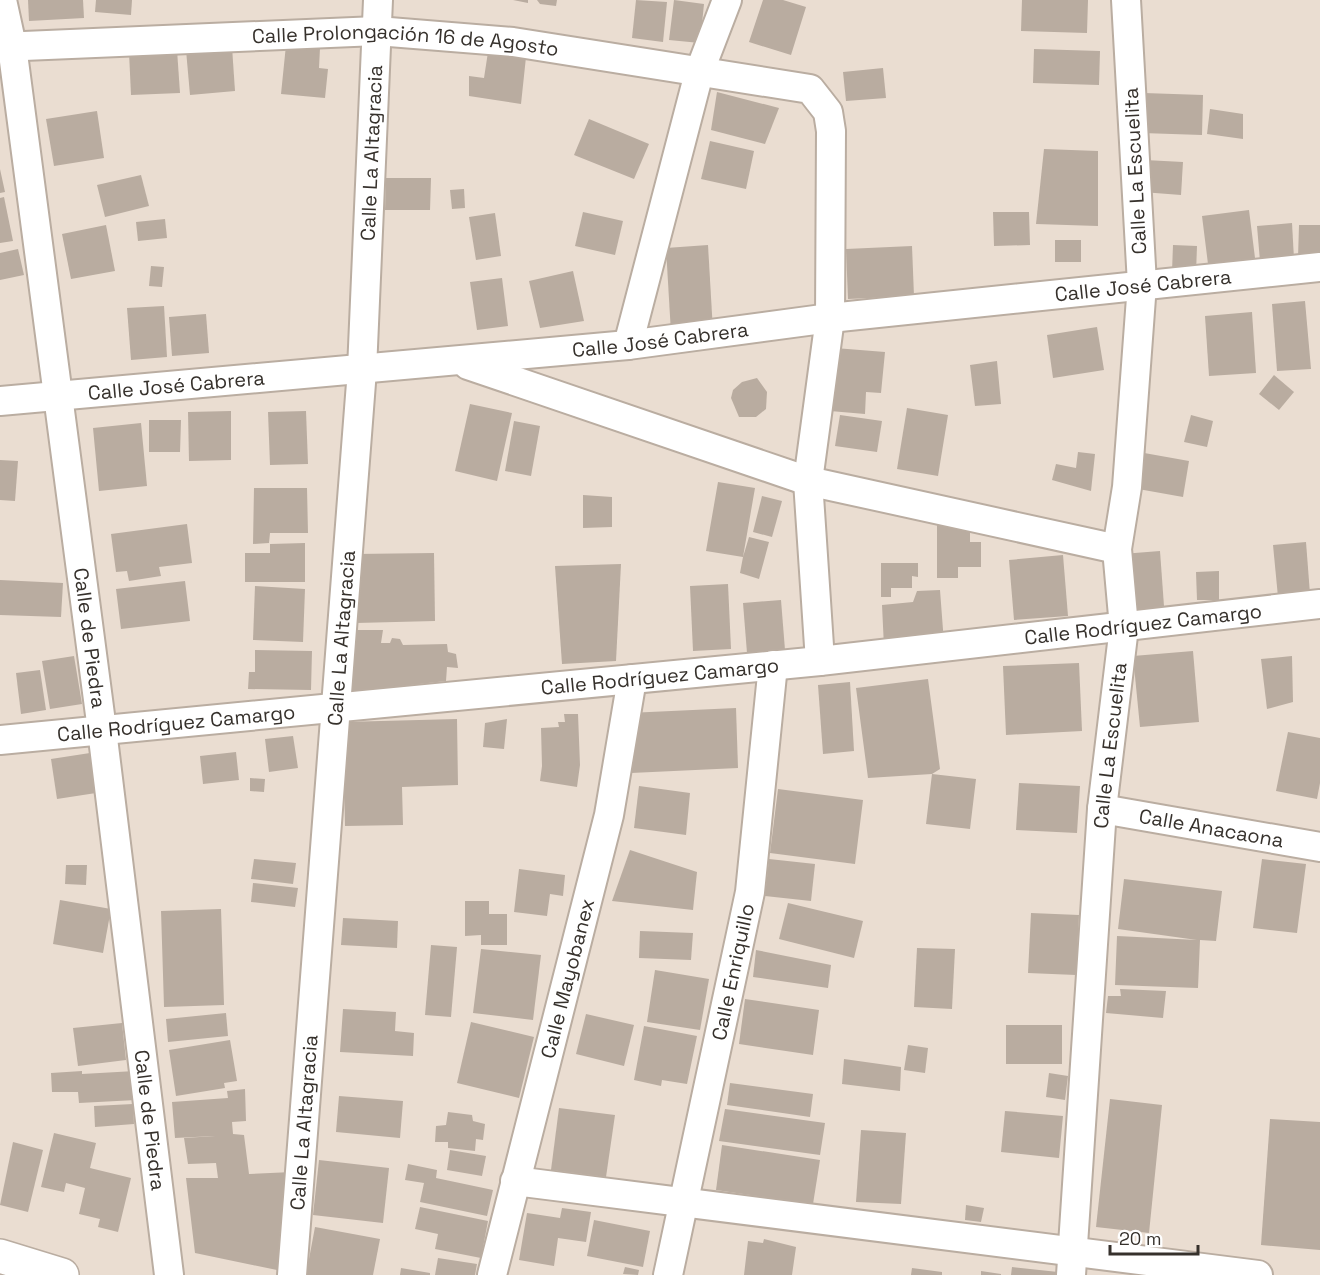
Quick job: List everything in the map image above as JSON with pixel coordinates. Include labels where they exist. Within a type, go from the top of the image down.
[{"type":"main road","points":[[0,1256],[62,1275]]},
{"type":"street","name":"Calle de Piedra","points":[[2,0],[6,47],[58,396],[102,730],[169,1275]]},
{"type":"street","name":"Calle La Altagracia","points":[[292,1275],[338,707],[362,370],[378,0]]},
{"type":"street","points":[[628,345],[699,73],[728,0]]},
{"type":"street","name":"Calle La Escuelita","points":[[1072,1263],[1102,809],[1124,627],[1118,549],[1127,487],[1142,284],[1126,0]]},
{"type":"street","name":"Calle Prolongación 16 de Agosto","points":[[6,47],[377,31],[513,42],[810,89],[828,112],[831,131],[830,318]]},
{"type":"street","name":"Calle José Cabrera","points":[[0,401],[460,362],[628,345],[830,318],[1320,267]]},
{"type":"street","points":[[820,661],[808,481],[830,318]]},
{"type":"street","points":[[460,362],[808,481],[1118,549]]},
{"type":"street","name":"Calle Rodríguez Camargo","points":[[0,740],[820,661],[1320,604]]},
{"type":"street","name":"Calle Enriquillo","points":[[668,1275],[750,892],[772,665]]},
{"type":"street","name":"Calle Mayobanex","points":[[492,1275],[609,815],[632,679]]},
{"type":"street","name":"Calle Anacaona","points":[[1102,809],[1320,847]]},
{"type":"street","points":[[515,1181],[684,1203],[1072,1263],[1258,1275]]},
{"type":"building","points":[[28,0],[83,0],[84,18],[29,21]]},
{"type":"building","points":[[96,0],[132,0],[131,15],[95,12]]},
{"type":"building","points":[[537,0],[557,0],[556,6],[540,4]]},
{"type":"building","points":[[636,0],[667,2],[663,42],[632,38]]},
{"type":"building","points":[[674,0],[704,4],[700,43],[669,40]]},
{"type":"building","points":[[763,0],[783,0],[806,7],[791,55],[749,42]]},
{"type":"building","points":[[1022,0],[1088,0],[1087,33],[1021,31]]},
{"type":"building","points":[[286,45],[320,48],[319,68],[328,69],[325,98],[281,94]]},
{"type":"building","points":[[232,47],[235,91],[190,95],[186,50]]},
{"type":"building","points":[[1034,49],[1100,51],[1099,85],[1033,83]]},
{"type":"building","points":[[177,50],[180,93],[131,95],[129,52]]},
{"type":"building","points":[[488,52],[526,57],[521,104],[469,96],[469,76],[484,78]]},
{"type":"building","points":[[883,68],[886,98],[846,101],[843,72]]},
{"type":"building","points":[[717,92],[779,108],[765,144],[711,130]]},
{"type":"building","points":[[1144,93],[1203,95],[1202,135],[1142,133]]},
{"type":"building","points":[[1210,109],[1243,114],[1243,139],[1207,134]]},
{"type":"building","points":[[97,111],[104,158],[54,166],[46,119]]},
{"type":"building","points":[[589,119],[649,144],[634,179],[574,155]]},
{"type":"building","points":[[710,141],[754,151],[746,189],[701,179]]},
{"type":"building","points":[[1044,149],[1098,151],[1098,226],[1036,224]]},
{"type":"building","points":[[1145,160],[1183,162],[1181,195],[1142,192]]},
{"type":"building","points":[[0,169],[5,192],[0,193]]},
{"type":"building","points":[[141,175],[149,206],[105,217],[97,185]]},
{"type":"building","points":[[386,178],[431,178],[430,210],[385,210]]},
{"type":"building","points":[[464,189],[465,208],[452,209],[450,190]]},
{"type":"building","points":[[4,197],[13,241],[0,243],[0,198]]},
{"type":"building","points":[[1249,210],[1256,266],[1209,272],[1202,216]]},
{"type":"building","points":[[583,212],[623,221],[615,255],[575,246]]},
{"type":"building","points":[[993,212],[1029,212],[1030,245],[994,246]]},
{"type":"building","points":[[495,213],[501,256],[476,260],[469,217]]},
{"type":"building","points":[[165,219],[167,238],[138,241],[136,222]]},
{"type":"building","points":[[1292,223],[1294,259],[1260,261],[1257,226]]},
{"type":"building","points":[[106,225],[115,271],[71,279],[62,234]]},
{"type":"building","points":[[1299,225],[1320,225],[1320,259],[1298,258]]},
{"type":"building","points":[[1055,240],[1081,240],[1081,262],[1055,262]]},
{"type":"building","points":[[708,245],[713,331],[671,333],[666,248]]},
{"type":"building","points":[[1173,245],[1197,246],[1196,273],[1172,272]]},
{"type":"building","points":[[912,246],[914,296],[848,299],[846,249]]},
{"type":"building","points":[[18,249],[24,275],[0,280],[0,253]]},
{"type":"building","points":[[151,266],[164,267],[162,287],[149,286]]},
{"type":"building","points":[[573,271],[584,321],[540,328],[529,281]]},
{"type":"building","points":[[502,278],[508,326],[477,330],[470,282]]},
{"type":"building","points":[[1305,301],[1311,369],[1277,371],[1272,304]]},
{"type":"building","points":[[164,306],[167,357],[131,360],[127,308]]},
{"type":"building","points":[[1252,312],[1256,373],[1209,376],[1205,316]]},
{"type":"building","points":[[206,314],[209,353],[172,356],[169,317]]},
{"type":"building","points":[[1097,327],[1104,370],[1053,378],[1047,335]]},
{"type":"building","points":[[835,348],[885,352],[881,393],[866,392],[865,414],[830,411]]},
{"type":"building","points":[[997,361],[1001,404],[975,406],[970,365]]},
{"type":"building","points":[[1274,375],[1294,392],[1279,410],[1259,394]]},
{"type":"building","points":[[757,378],[767,392],[766,409],[756,417],[739,417],[731,398],[733,390],[742,382]]},
{"type":"building","points":[[470,404],[512,413],[497,481],[455,471]]},
{"type":"building","points":[[907,408],[948,415],[938,476],[897,469]]},
{"type":"building","points":[[231,411],[231,460],[189,461],[188,412]]},
{"type":"building","points":[[306,411],[308,464],[270,465],[268,412]]},
{"type":"building","points":[[840,415],[882,421],[877,452],[835,446]]},
{"type":"building","points":[[1191,415],[1213,421],[1207,447],[1184,442]]},
{"type":"building","points":[[149,420],[181,420],[180,452],[149,452]]},
{"type":"building","points":[[514,421],[540,426],[531,476],[505,471]]},
{"type":"building","points":[[141,423],[147,486],[99,491],[93,428]]},
{"type":"building","points":[[1133,451],[1189,461],[1183,497],[1127,487]]},
{"type":"building","points":[[1078,452],[1095,454],[1091,491],[1052,480],[1056,464],[1076,468]]},
{"type":"building","points":[[0,460],[18,461],[15,501],[0,500]]},
{"type":"building","points":[[718,482],[755,488],[743,557],[706,551]]},
{"type":"building","points":[[254,488],[307,488],[308,533],[270,533],[269,543],[253,544]]},
{"type":"building","points":[[583,495],[612,497],[612,527],[583,528]]},
{"type":"building","points":[[762,496],[782,501],[772,537],[753,532]]},
{"type":"building","points":[[970,520],[970,542],[981,542],[981,567],[958,567],[958,578],[937,578],[937,521]]},
{"type":"building","points":[[187,524],[192,563],[159,567],[161,576],[129,581],[127,571],[116,572],[111,534]]},
{"type":"building","points":[[749,537],[769,542],[759,579],[740,573]]},
{"type":"building","points":[[1306,542],[1310,594],[1278,597],[1273,545]]},
{"type":"building","points":[[305,543],[305,582],[245,582],[245,553],[270,553],[270,544]]},
{"type":"building","points":[[1160,551],[1165,620],[1126,623],[1122,554]]},
{"type":"building","points":[[434,553],[435,621],[356,623],[355,554]]},
{"type":"building","points":[[1063,555],[1068,616],[1014,620],[1009,560]]},
{"type":"building","points":[[881,563],[918,563],[918,577],[912,576],[912,588],[891,588],[891,597],[881,597]]},
{"type":"building","points":[[621,564],[616,661],[562,664],[555,566]]},
{"type":"building","points":[[1219,571],[1219,600],[1197,600],[1196,572]]},
{"type":"building","points":[[0,580],[63,583],[61,617],[0,615]]},
{"type":"building","points":[[185,581],[190,621],[121,629],[116,589]]},
{"type":"building","points":[[728,584],[731,649],[693,651],[690,586]]},
{"type":"building","points":[[255,586],[305,589],[303,642],[253,640]]},
{"type":"building","points":[[940,590],[944,643],[884,647],[882,605],[913,602],[917,591]]},
{"type":"building","points":[[781,600],[785,650],[747,653],[743,603]]},
{"type":"building","points":[[356,630],[383,630],[381,643],[390,643],[392,638],[400,639],[403,645],[447,644],[448,652],[456,654],[458,668],[447,667],[446,681],[349,692]]},
{"type":"building","points":[[255,650],[312,651],[311,690],[248,689],[249,672],[255,672]]},
{"type":"building","points":[[1193,651],[1199,722],[1140,727],[1133,656]]},
{"type":"building","points":[[74,656],[82,704],[50,709],[42,661]]},
{"type":"building","points":[[1292,656],[1293,702],[1267,709],[1261,659]]},
{"type":"building","points":[[1079,663],[1082,731],[1006,735],[1003,666]]},
{"type":"building","points":[[40,670],[46,710],[21,714],[16,673]]},
{"type":"building","points":[[928,679],[940,769],[932,774],[868,778],[856,688]]},
{"type":"building","points":[[850,682],[854,751],[823,754],[818,685]]},
{"type":"building","points":[[736,708],[738,768],[631,773],[628,713]]},
{"type":"building","points":[[564,714],[578,714],[580,765],[577,787],[540,781],[541,728],[559,727],[558,722],[565,722]]},
{"type":"building","points":[[457,719],[458,785],[402,787],[403,825],[345,826],[343,722]]},
{"type":"building","points":[[507,719],[504,749],[483,747],[485,723]]},
{"type":"building","points":[[1288,732],[1320,738],[1320,783],[1317,799],[1276,791]]},
{"type":"building","points":[[293,736],[298,768],[269,772],[265,739]]},
{"type":"building","points":[[236,752],[239,780],[203,784],[200,756]]},
{"type":"building","points":[[90,753],[96,793],[57,799],[51,759]]},
{"type":"building","points":[[932,774],[976,779],[970,829],[926,824]]},
{"type":"building","points":[[250,778],[265,779],[264,792],[250,791]]},
{"type":"building","points":[[1019,783],[1080,786],[1077,833],[1016,830]]},
{"type":"building","points":[[639,786],[690,793],[686,835],[634,828]]},
{"type":"building","points":[[778,789],[863,800],[855,864],[770,853]]},
{"type":"building","points":[[630,850],[697,872],[693,910],[612,901]]},
{"type":"building","points":[[254,859],[296,863],[293,884],[251,879]]},
{"type":"building","points":[[769,859],[815,864],[811,901],[765,896]]},
{"type":"building","points":[[1262,859],[1306,864],[1297,933],[1253,928]]},
{"type":"building","points":[[66,865],[87,865],[86,885],[65,884]]},
{"type":"building","points":[[519,869],[565,875],[563,896],[550,894],[547,916],[514,912]]},
{"type":"building","points":[[1124,879],[1222,891],[1216,941],[1200,940],[1198,988],[1115,985],[1117,936],[1197,940],[1118,929]]},
{"type":"building","points":[[253,883],[298,888],[295,907],[251,902]]},
{"type":"building","points":[[60,900],[111,909],[103,953],[53,944]]},
{"type":"building","points":[[465,901],[489,901],[489,914],[507,914],[507,945],[481,945],[481,935],[465,936]]},
{"type":"building","points":[[788,903],[863,921],[854,958],[779,939]]},
{"type":"building","points":[[221,909],[224,1005],[164,1007],[161,911]]},
{"type":"building","points":[[1031,913],[1079,915],[1076,975],[1028,973]]},
{"type":"building","points":[[343,918],[398,921],[397,948],[341,945]]},
{"type":"building","points":[[640,931],[693,933],[691,960],[639,958]]},
{"type":"building","points":[[431,945],[457,947],[451,1017],[425,1015]]},
{"type":"building","points":[[917,948],[955,949],[952,1009],[914,1007]]},
{"type":"building","points":[[481,949],[541,955],[533,1020],[473,1013]]},
{"type":"building","points":[[756,950],[831,965],[828,988],[753,977]]},
{"type":"building","points":[[655,970],[709,979],[700,1030],[647,1022]]},
{"type":"building","points":[[1120,989],[1166,991],[1163,1018],[1106,1013],[1108,996],[1121,996]]},
{"type":"building","points":[[745,999],[819,1010],[813,1055],[739,1044]]},
{"type":"building","points":[[343,1009],[396,1012],[395,1031],[414,1033],[413,1056],[340,1052]]},
{"type":"building","points":[[226,1013],[228,1036],[168,1042],[166,1019]]},
{"type":"building","points":[[586,1014],[634,1025],[624,1066],[576,1054]]},
{"type":"building","points":[[471,1022],[534,1037],[519,1098],[457,1083]]},
{"type":"building","points":[[122,1023],[126,1060],[78,1066],[73,1028]]},
{"type":"building","points":[[1006,1025],[1062,1025],[1062,1064],[1006,1064]]},
{"type":"building","points":[[644,1026],[697,1036],[687,1084],[662,1080],[661,1086],[634,1080]]},
{"type":"building","points":[[230,1040],[237,1081],[224,1083],[225,1088],[176,1096],[169,1050]]},
{"type":"building","points":[[908,1045],[928,1048],[925,1073],[904,1070]]},
{"type":"building","points":[[844,1059],[901,1067],[900,1091],[842,1084]]},
{"type":"building","points":[[82,1071],[82,1074],[135,1071],[136,1100],[79,1103],[78,1092],[52,1092],[51,1073]]},
{"type":"building","points":[[1049,1073],[1068,1076],[1065,1100],[1046,1097]]},
{"type":"building","points":[[730,1083],[813,1094],[810,1117],[727,1105]]},
{"type":"building","points":[[245,1089],[246,1121],[232,1122],[233,1134],[244,1135],[249,1174],[292,1172],[291,1201],[277,1270],[195,1253],[186,1178],[218,1178],[216,1163],[188,1164],[184,1138],[215,1136],[175,1138],[172,1102],[228,1098],[227,1091]]},
{"type":"building","points":[[339,1096],[403,1101],[400,1138],[336,1132]]},
{"type":"building","points":[[1110,1099],[1162,1105],[1149,1233],[1096,1227]]},
{"type":"building","points":[[133,1104],[134,1124],[95,1127],[94,1106]]},
{"type":"building","points":[[559,1108],[615,1115],[606,1177],[551,1170]]},
{"type":"building","points":[[725,1109],[825,1123],[820,1155],[719,1141]]},
{"type":"building","points":[[1005,1111],[1063,1116],[1059,1158],[1001,1152]]},
{"type":"building","points":[[448,1112],[472,1115],[473,1121],[485,1124],[483,1140],[476,1139],[475,1151],[448,1148],[448,1142],[435,1142],[436,1126],[446,1125]]},
{"type":"building","points":[[1270,1119],[1320,1122],[1320,1250],[1261,1245]]},
{"type":"building","points":[[861,1130],[906,1133],[901,1204],[856,1202]]},
{"type":"building","points":[[54,1133],[96,1143],[90,1168],[131,1178],[118,1232],[98,1227],[100,1219],[79,1214],[85,1188],[66,1183],[64,1192],[41,1187]]},
{"type":"building","points":[[13,1142],[43,1150],[28,1212],[0,1205]]},
{"type":"building","points":[[722,1145],[820,1160],[813,1204],[716,1190]]},
{"type":"building","points":[[450,1150],[486,1156],[482,1176],[447,1170]]},
{"type":"building","points":[[319,1160],[389,1168],[383,1223],[313,1215]]},
{"type":"building","points":[[408,1164],[437,1170],[436,1178],[493,1190],[487,1216],[420,1202],[424,1183],[405,1180]]},
{"type":"building","points":[[966,1205],[984,1208],[981,1222],[965,1220]]},
{"type":"building","points":[[420,1207],[488,1221],[481,1258],[435,1249],[438,1234],[415,1229]]},
{"type":"building","points":[[562,1208],[591,1212],[586,1242],[558,1238],[554,1266],[519,1260],[527,1213],[560,1218]]},
{"type":"building","points":[[594,1220],[650,1231],[643,1267],[587,1256]]},
{"type":"building","points":[[315,1227],[380,1239],[373,1275],[306,1275]]},
{"type":"building","points":[[764,1239],[796,1247],[792,1275],[744,1275],[748,1241],[763,1243]]},
{"type":"building","points":[[438,1258],[477,1264],[475,1275],[435,1275]]},
{"type":"building","points":[[625,1267],[639,1270],[638,1275],[623,1274]]},
{"type":"building","points":[[1012,1267],[1058,1272],[1057,1275],[1011,1275]]},
{"type":"building","points":[[401,1268],[430,1273],[430,1275],[400,1275]]},
{"type":"building","points":[[912,1268],[942,1272],[942,1275],[911,1275]]},
{"type":"building","points":[[981,1271],[1001,1274],[1001,1275],[981,1275]]}]
